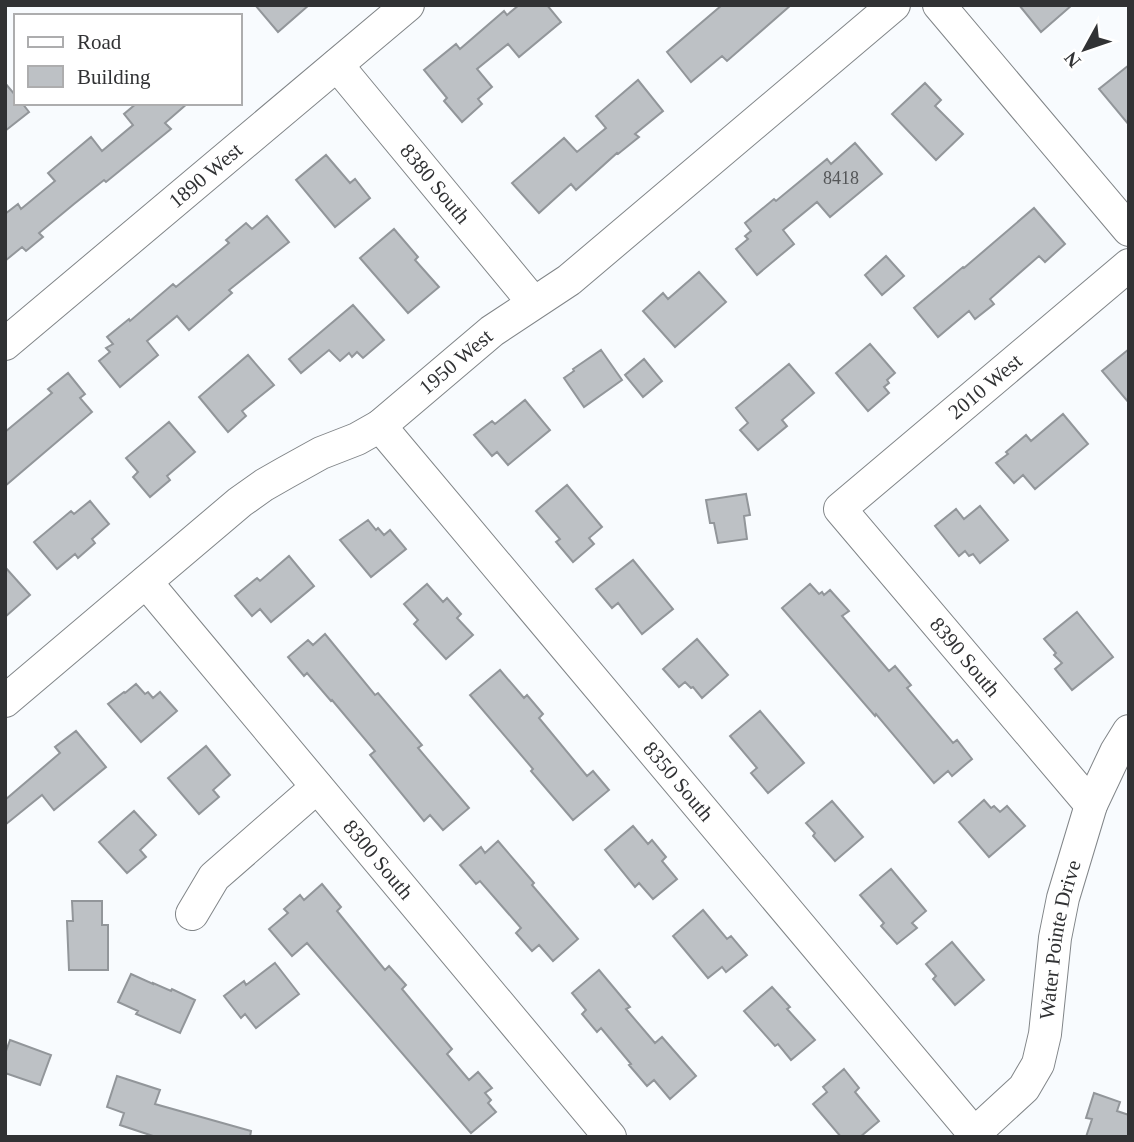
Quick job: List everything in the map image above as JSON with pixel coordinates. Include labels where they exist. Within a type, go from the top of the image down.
[{"type":"street","name":"1890 West","points":[[5,344],[408,5]]},
{"type":"street","name":"1950 West","points":[[5,701],[240,502],[264,485],[321,453],[357,439],[380,426],[492,331],[569,280],[894,5]]},
{"type":"street","points":[[939,5],[1129,230]]},
{"type":"street","name":"8380 South","points":[[337,65],[533,302]]},
{"type":"street","name":"2010 West","points":[[840,509],[1129,265]]},
{"type":"street","name":"8350 South","points":[[380,426],[975,1135]]},
{"type":"street","name":"8390 South","points":[[840,509],[1091,805]]},
{"type":"street","name":"8300 South","points":[[146,582],[610,1137]]},
{"type":"street","name":"Water Pointe Drive","points":[[975,1135],[1024,1088],[1038,1065],[1045,1034],[1063,898],[1091,805],[1116,751],[1129,731]]},
{"type":"street","points":[[192,914],[214,877],[317,786]]},
{"type":"building","points":[[255,5],[309,5],[278,32]]},
{"type":"building","points":[[519,5],[547,5],[561,22],[519,57],[508,44],[477,69],[492,87],[478,99],[482,104],[462,122],[444,101],[447,98],[424,70],[456,44],[460,49],[504,11],[507,15]]},
{"type":"building","points":[[722,5],[791,5],[727,61],[722,56],[691,82],[667,52]]},
{"type":"building","points":[[1019,5],[1072,5],[1041,32]]},
{"type":"building","points":[[1129,65],[1129,125],[1099,89]]},
{"type":"building","points":[[638,80],[663,111],[635,134],[639,137],[576,190],[571,184],[539,213],[512,183],[564,138],[577,152],[606,128],[596,116]]},
{"type":"building","points":[[5,83],[14,94],[14,105],[24,105],[29,112],[5,131]]},
{"type":"building","points":[[925,83],[941,100],[935,106],[963,134],[936,160],[892,114]]},
{"type":"building","points":[[135,105],[186,105],[165,123],[171,129],[39,233],[43,237],[26,251],[22,247],[5,261],[5,214],[18,204],[21,209],[55,181],[48,173],[91,137],[102,151],[133,125],[124,114]]},
{"type":"building","points":[[855,143],[882,174],[830,217],[817,202],[783,230],[794,244],[757,275],[736,249],[748,239],[745,236],[751,231],[745,223],[827,159],[831,164]]},
{"type":"building","points":[[326,155],[350,183],[355,179],[370,198],[335,227],[296,180]]},
{"type":"building","points":[[1034,208],[1065,244],[1045,262],[1039,256],[990,299],[994,304],[975,319],[969,311],[938,337],[914,308]]},
{"type":"building","points":[[267,216],[289,242],[229,290],[232,293],[189,330],[177,316],[147,341],[158,355],[120,387],[99,361],[110,352],[106,348],[113,344],[107,337],[173,284],[176,287],[229,243],[226,240],[246,223],[252,229]]},
{"type":"building","points":[[394,229],[418,257],[415,260],[439,287],[408,313],[360,258]]},
{"type":"building","points":[[886,256],[904,276],[882,295],[865,275]]},
{"type":"building","points":[[699,272],[726,302],[675,347],[643,311],[663,293],[668,299]]},
{"type":"building","points":[[353,305],[384,340],[363,358],[357,352],[352,357],[349,353],[340,361],[329,350],[301,373],[289,359]]},
{"type":"building","points":[[870,344],[895,373],[884,387],[889,393],[868,411],[836,373]]},
{"type":"building","points":[[1129,349],[1129,403],[1102,371]]},
{"type":"building","points":[[601,350],[622,380],[584,407],[564,378]]},
{"type":"building","points":[[248,355],[274,385],[242,411],[246,416],[228,432],[199,397]]},
{"type":"building","points":[[644,359],[662,381],[643,397],[625,375]]},
{"type":"building","points":[[789,364],[814,393],[782,420],[787,426],[758,450],[740,430],[748,423],[736,408]]},
{"type":"building","points":[[68,373],[85,394],[80,398],[92,412],[5,486],[5,432],[52,393],[48,389]]},
{"type":"building","points":[[525,400],[550,430],[508,465],[497,452],[492,456],[474,435],[492,421],[495,424]]},
{"type":"building","points":[[1063,414],[1088,444],[1035,489],[1023,475],[1014,483],[996,463],[1026,435],[1031,441]]},
{"type":"building","points":[[169,422],[195,452],[167,476],[170,480],[150,497],[133,477],[138,472],[126,458]]},
{"type":"building","points":[[567,485],[602,527],[589,538],[594,544],[573,562],[556,542],[560,539],[536,511]]},
{"type":"building","points":[[746,494],[750,515],[744,516],[747,539],[718,543],[714,523],[710,523],[706,500]]},
{"type":"building","points":[[90,501],[109,524],[92,539],[95,543],[78,558],[75,554],[57,569],[34,542],[71,511],[74,514]]},
{"type":"building","points":[[980,506],[1008,540],[980,563],[973,554],[969,556],[965,551],[959,556],[935,526],[956,509],[964,519]]},
{"type":"building","points":[[368,520],[384,535],[390,530],[406,549],[371,577],[340,540]]},
{"type":"building","points":[[289,556],[314,586],[271,622],[260,609],[252,616],[235,596],[257,578],[260,581]]},
{"type":"building","points":[[633,560],[673,609],[642,634],[618,603],[612,608],[596,589]]},
{"type":"building","points":[[5,567],[30,595],[5,617]]},
{"type":"building","points":[[427,584],[443,602],[447,598],[461,614],[457,618],[473,635],[446,659],[414,624],[418,620],[404,604]]},
{"type":"building","points":[[810,584],[819,594],[822,592],[824,595],[830,590],[849,611],[842,616],[889,671],[895,666],[911,685],[907,688],[953,743],[957,740],[972,759],[952,776],[948,771],[934,783],[782,608]]},
{"type":"building","points":[[1077,612],[1113,657],[1072,690],[1055,669],[1062,663],[1044,639]]},
{"type":"building","points":[[325,634],[375,695],[378,693],[422,745],[418,748],[469,808],[443,830],[430,815],[424,821],[370,755],[375,751],[332,700],[307,673],[304,676],[288,657],[308,640],[313,645]]},
{"type":"building","points":[[697,639],[728,675],[702,698],[685,682],[679,687],[663,669]]},
{"type":"building","points":[[500,670],[524,698],[527,695],[543,714],[539,718],[587,776],[593,771],[609,790],[573,820],[470,695]]},
{"type":"building","points":[[136,684],[153,698],[160,692],[177,711],[141,742],[108,704]]},
{"type":"building","points":[[760,711],[804,763],[768,793],[751,773],[757,768],[730,736]]},
{"type":"building","points":[[76,731],[106,767],[54,810],[42,795],[5,825],[5,800],[60,753],[55,747]]},
{"type":"building","points":[[206,746],[230,775],[213,790],[219,797],[199,814],[168,778]]},
{"type":"building","points":[[984,800],[991,808],[994,806],[1000,812],[1007,806],[1025,826],[989,857],[959,822]]},
{"type":"building","points":[[832,801],[863,837],[835,861],[813,836],[815,833],[806,823]]},
{"type":"building","points":[[134,811],[156,835],[140,850],[146,857],[127,873],[99,842]]},
{"type":"building","points":[[633,826],[648,844],[652,840],[666,857],[662,861],[677,879],[653,899],[639,883],[635,887],[605,850]]},
{"type":"building","points":[[498,841],[578,939],[553,961],[539,945],[532,951],[516,933],[521,928],[480,881],[476,884],[460,865],[481,847],[485,853]]},
{"type":"building","points":[[891,869],[926,911],[912,923],[917,928],[897,944],[881,926],[884,923],[860,895]]},
{"type":"building","points":[[322,884],[341,907],[337,911],[385,970],[389,966],[406,985],[402,989],[452,1049],[447,1054],[469,1080],[478,1072],[492,1088],[485,1093],[491,1100],[488,1103],[496,1112],[471,1133],[307,943],[292,956],[269,929],[288,913],[284,909],[300,895],[304,900]]},
{"type":"building","points":[[72,901],[102,901],[102,925],[108,925],[108,970],[69,970],[67,921],[73,921]]},
{"type":"building","points":[[703,910],[727,939],[731,936],[747,955],[726,972],[722,967],[708,978],[673,936]]},
{"type":"building","points":[[952,942],[984,980],[955,1005],[933,979],[936,976],[926,964]]},
{"type":"building","points":[[275,963],[299,994],[256,1028],[245,1014],[241,1018],[224,996],[244,981],[246,985]]},
{"type":"building","points":[[599,970],[630,1007],[626,1009],[655,1043],[662,1037],[696,1076],[670,1099],[654,1080],[647,1086],[601,1028],[597,1032],[582,1014],[586,1010],[572,993]]},
{"type":"building","points":[[131,974],[195,1000],[180,1033],[136,1014],[138,1011],[118,1002]]},
{"type":"building","points":[[772,987],[790,1007],[787,1009],[815,1040],[791,1060],[744,1011]]},
{"type":"building","points":[[10,1040],[51,1055],[40,1085],[5,1073],[5,1054]]},
{"type":"building","points":[[844,1069],[859,1088],[855,1092],[879,1121],[860,1137],[841,1137],[813,1104],[827,1092],[823,1087]]},
{"type":"building","points":[[117,1076],[160,1090],[155,1104],[251,1131],[250,1137],[156,1137],[120,1125],[124,1113],[107,1107]]},
{"type":"building","points":[[1094,1093],[1120,1102],[1117,1111],[1129,1115],[1129,1137],[1086,1137],[1092,1119],[1086,1118]]}]
